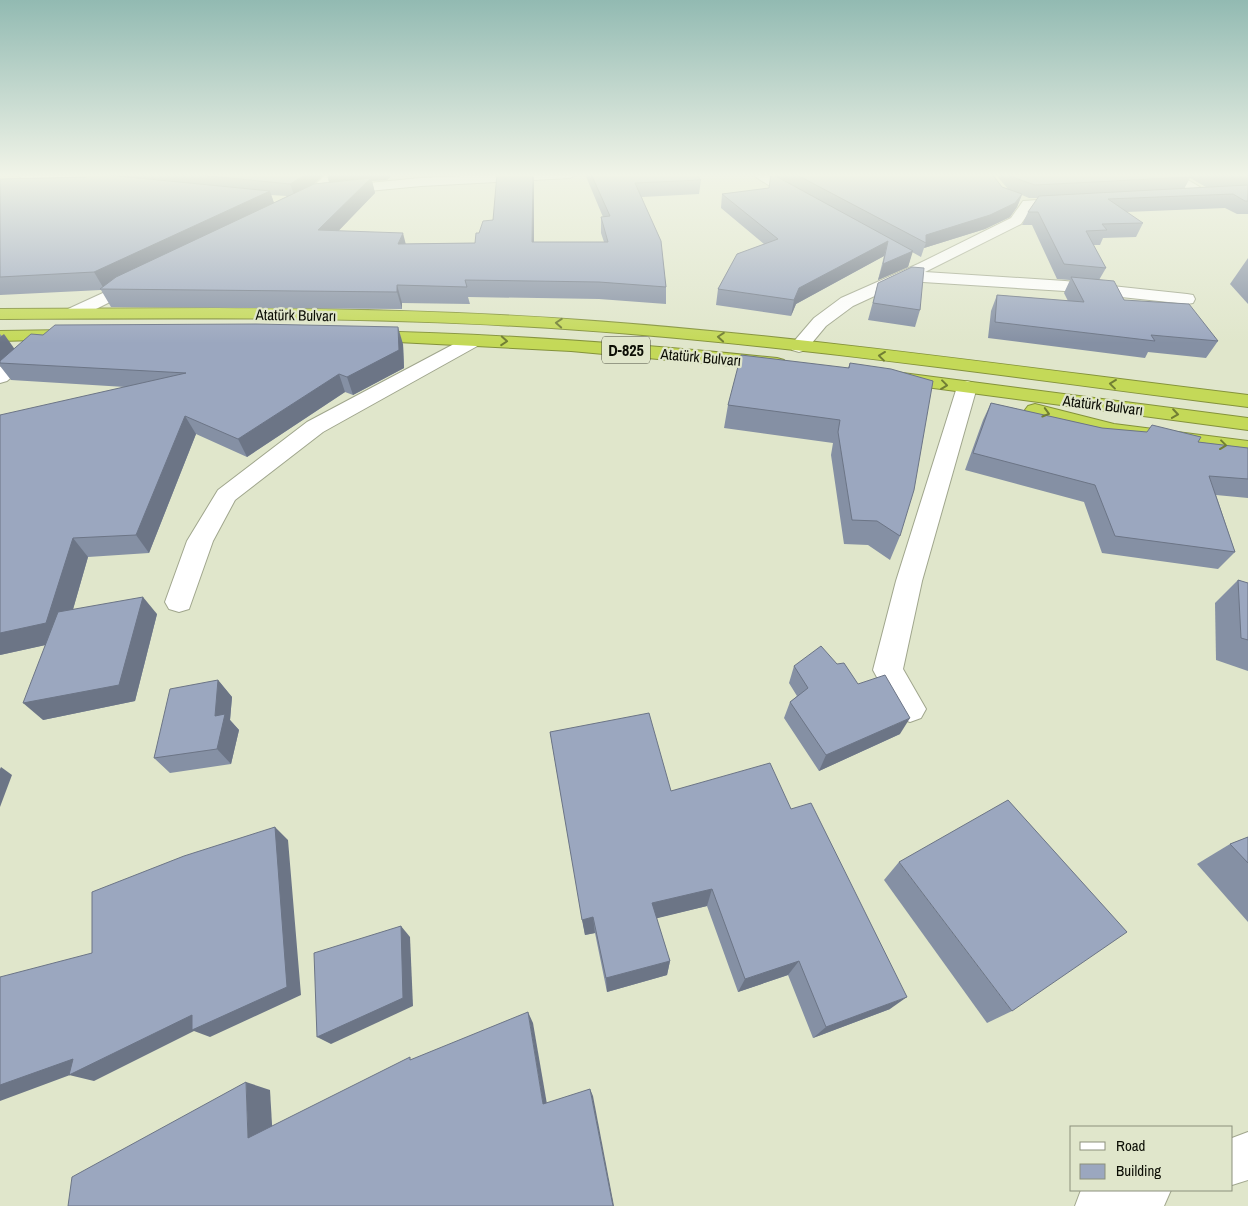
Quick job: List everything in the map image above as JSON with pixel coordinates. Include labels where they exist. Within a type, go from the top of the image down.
[{"type":"highway","name":"Atatürk Bulvarı","points":[[0,314],[74,313],[442,317],[591,326],[799,346],[1248,401]]},
{"type":"highway","points":[[432,338],[442,317]]},
{"type":"highway","points":[[0,336],[87,335]]},
{"type":"highway","name":"Atatürk Bulvarı","points":[[343,335],[475,340],[798,366]]},
{"type":"highway","name":"Atatürk Bulvarı","points":[[873,376],[1248,424]]},
{"type":"highway","points":[[967,388],[1040,412],[1114,430],[1248,448]]},
{"type":"street","points":[[799,346],[820,322],[847,302],[924,267],[997,230]]},
{"type":"street","points":[[906,258],[924,267]]},
{"type":"street","points":[[74,313],[153,274]]},
{"type":"street","points":[[905,276],[1065,286],[1187,299]]},
{"type":"street","points":[[0,378],[49,335]]},
{"type":"street","points":[[179,602],[200,541],[226,495],[315,427],[475,340]]},
{"type":"street","points":[[910,710],[888,670],[909,581],[967,388]]},
{"type":"street","points":[[1233,1161],[1248,1156]]},
{"type":"street","points":[[1099,1206],[1144,1191]]},
{"type":"building","points":[[0,230],[185,230],[94,272],[0,277]]},
{"type":"building","points":[[215,230],[326,230],[403,233],[398,244],[475,243],[476,233],[479,233],[480,230],[532,230],[532,242],[608,242],[605,230],[656,230],[661,241],[666,287],[599,282],[465,280],[467,287],[397,285],[397,292],[100,289],[116,277]]},
{"type":"building","points":[[767,230],[875,230],[913,251],[883,264],[888,241],[799,288],[794,300],[718,289],[737,254],[778,239]]},
{"type":"building","points":[[902,230],[941,230],[926,235],[926,243]]},
{"type":"building","points":[[1047,230],[1101,230],[1086,231],[1106,268],[1064,264]]},
{"type":"building","points":[[912,267],[924,268],[920,310],[873,303],[878,283]]},
{"type":"building","points":[[1071,277],[1114,281],[1124,300],[1189,304],[1218,341],[1151,335],[1155,341],[995,322],[997,295],[1084,302]]},
{"type":"building","points":[[256,324],[398,327],[399,350],[347,377],[339,374],[238,439],[185,416],[136,535],[73,538],[46,623],[0,633],[0,415],[186,373],[0,363],[0,361],[31,334],[43,335],[55,325]]},
{"type":"building","points":[[741,355],[849,368],[850,363],[891,369],[933,381],[914,490],[900,536],[877,521],[852,520],[838,432],[840,420],[728,405]]},
{"type":"building","points":[[991,403],[1102,428],[1147,432],[1152,425],[1201,437],[1198,442],[1248,448],[1248,479],[1209,476],[1235,552],[1115,536],[1095,485],[973,453]]},
{"type":"building","points":[[1238,580],[1248,583],[1248,640],[1241,638]]},
{"type":"building","points":[[143,597],[119,685],[23,703],[58,612]]},
{"type":"building","points":[[821,646],[837,664],[844,663],[858,684],[885,675],[910,718],[826,755],[790,702],[808,688],[794,666]]},
{"type":"building","points":[[218,680],[215,716],[225,714],[217,749],[154,758],[170,689]]},
{"type":"building","points":[[649,713],[671,791],[770,763],[791,809],[811,803],[907,997],[826,1027],[799,961],[745,979],[712,889],[652,903],[670,961],[606,978],[593,917],[582,920],[550,732]]},
{"type":"building","points":[[1008,800],[1127,932],[1012,1011],[899,862]]},
{"type":"building","points":[[275,827],[287,987],[192,1030],[192,1015],[69,1075],[73,1059],[0,1085],[0,977],[92,953],[92,892],[184,856]]},
{"type":"building","points":[[1248,837],[1248,863],[1230,844]]},
{"type":"building","points":[[401,926],[403,998],[317,1037],[314,953]]},
{"type":"building","points":[[528,1012],[543,1104],[590,1089],[613,1206],[68,1206],[72,1177],[246,1082],[248,1138],[410,1057],[410,1060]]}]
